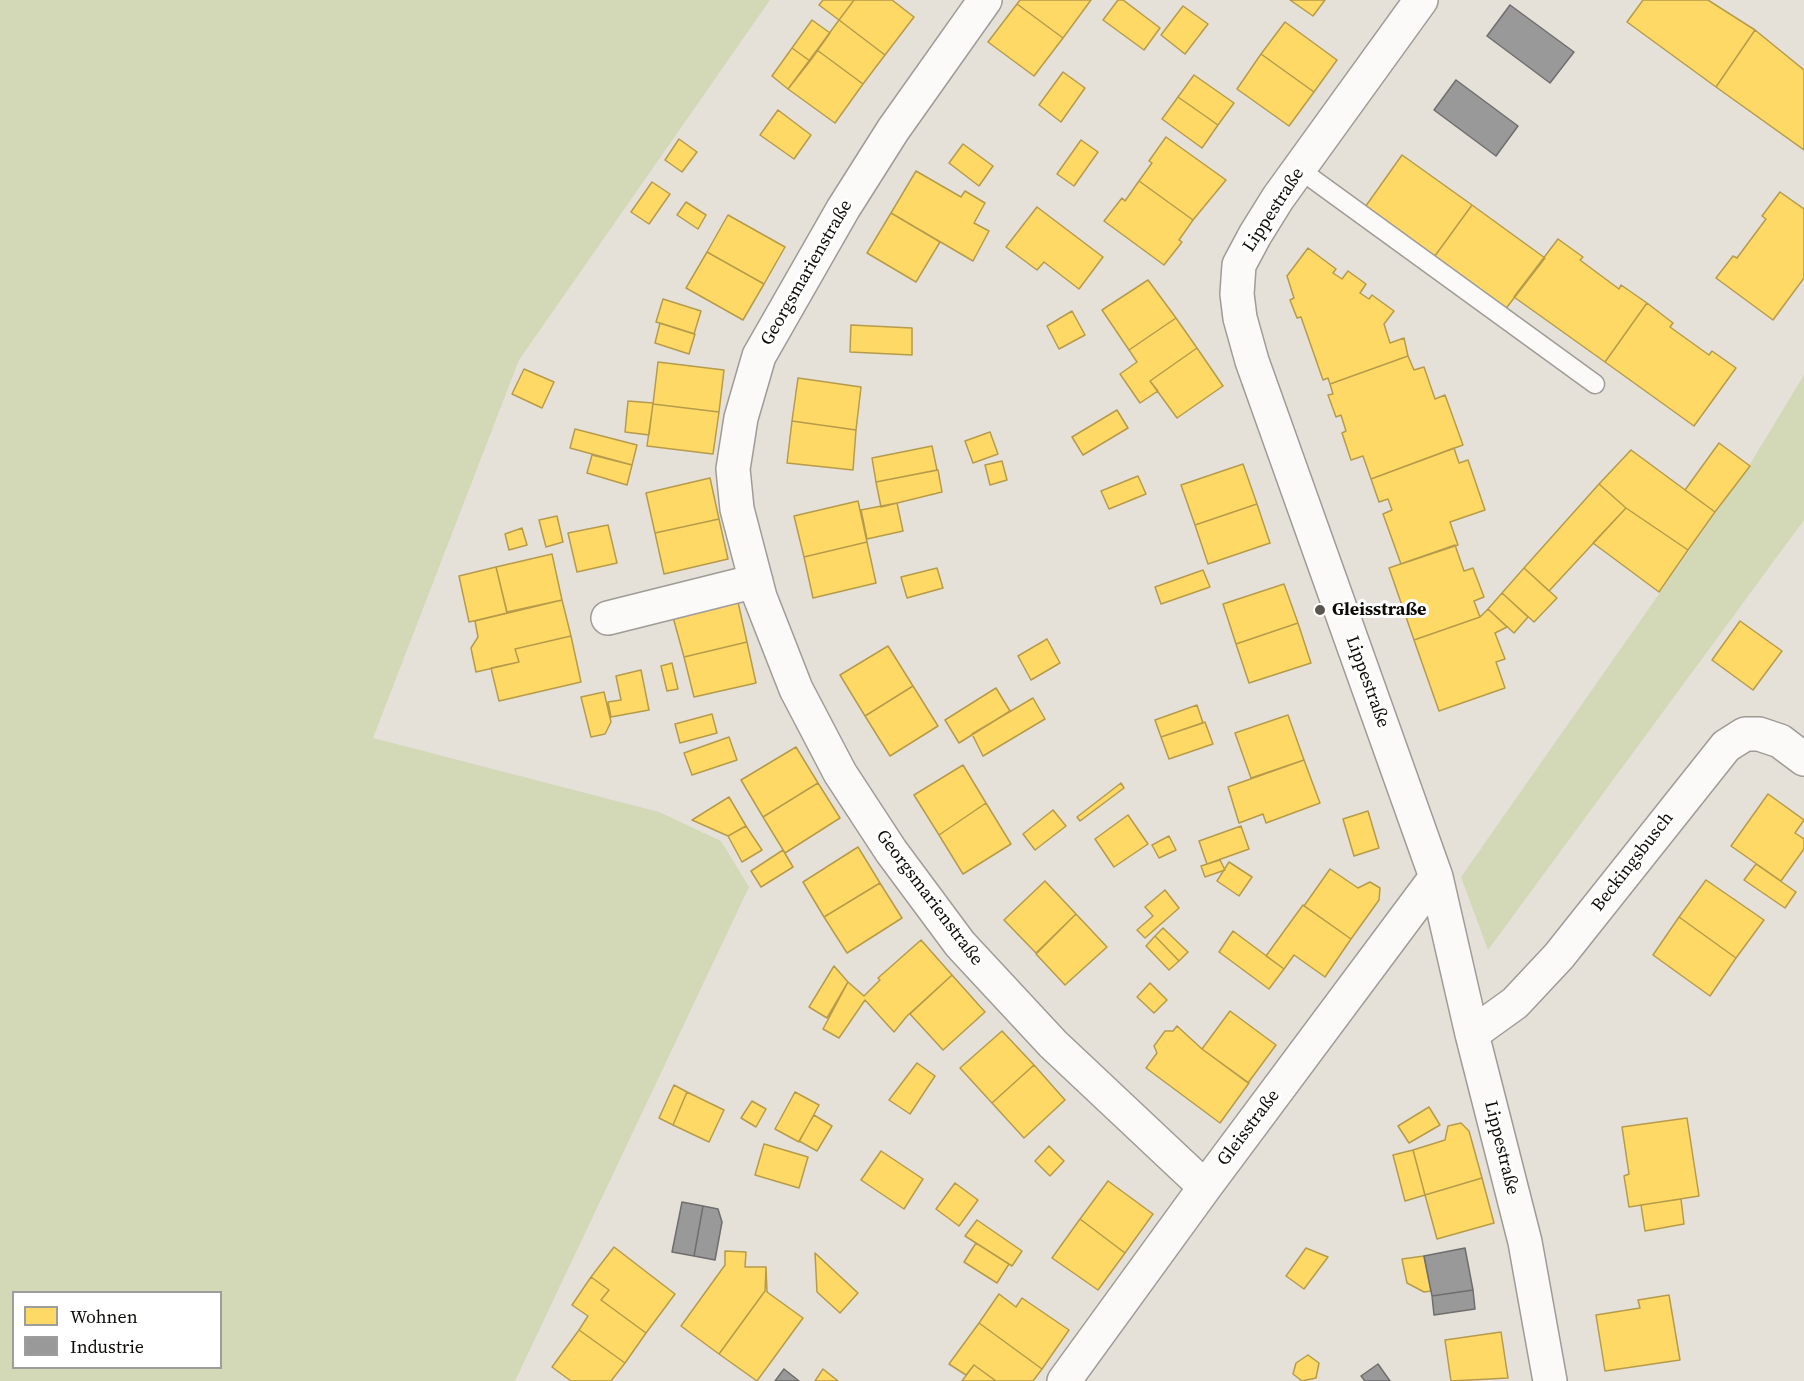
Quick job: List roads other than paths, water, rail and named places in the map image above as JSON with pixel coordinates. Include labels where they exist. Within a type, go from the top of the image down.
[{"type":"street","name":"Georgsmarienstraße","points":[[985,0],[893,130],[843,209],[759,356],[741,418],[733,469],[737,509],[756,581],[796,689],[840,773],[891,851],[960,944],[1053,1044],[1205,1187]]},
{"type":"street","name":"Lippestraße","points":[[1421,0],[1299,169],[1254,236],[1239,265],[1237,294],[1240,318],[1252,361],[1436,877],[1472,1034],[1525,1242],[1550,1381]]},
{"type":"street","points":[[608,618],[756,581]]},
{"type":"street","name":"Beckingsbusch","points":[[1472,1034],[1515,1003],[1559,956],[1726,746],[1745,734],[1759,734],[1780,741],[1804,759]]},
{"type":"street","name":"Gleisstraße","points":[[1064,1381],[1436,877]]},
{"type":"lane","points":[[1299,169],[1595,384]]},
{"type":"place","name":"Gleisstraße","points":[[1320,610]]}]
